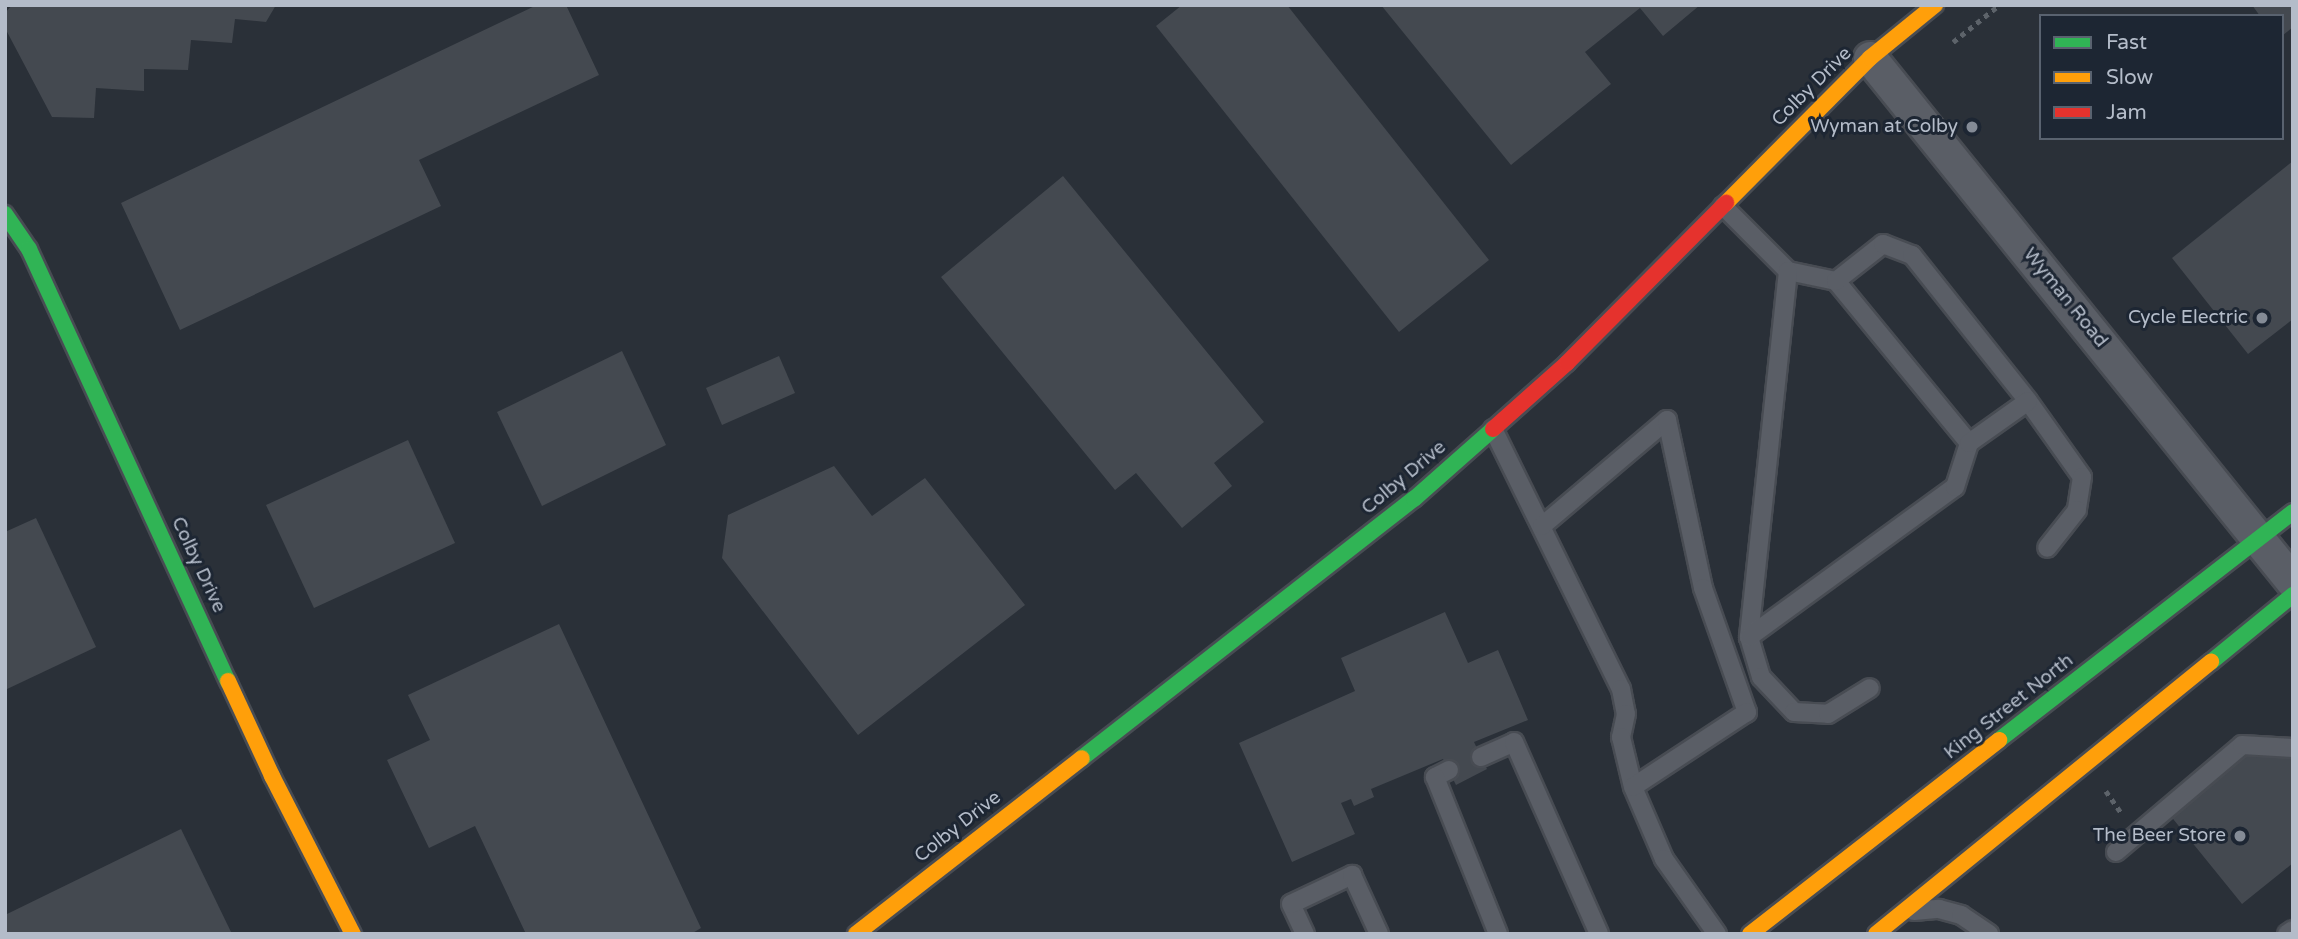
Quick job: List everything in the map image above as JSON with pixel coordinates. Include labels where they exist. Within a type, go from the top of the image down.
[{"type":"street","name":"Colby Drive","points":[[856,934],[1414,499],[1567,363],[1870,58],[1935,5]]},
{"type":"street","name":"Wyman Road","points":[[1870,58],[2293,582]]},
{"type":"street","name":"Colby Drive","points":[[5,214],[29,249],[272,776],[353,934]]},
{"type":"street","name":"King Street North","points":[[1750,934],[2293,512]]},
{"type":"street","points":[[1876,934],[2293,595]]},
{"type":"lane","points":[[1723,206],[1788,271],[1836,281],[1969,443]]},
{"type":"lane","points":[[1836,281],[1883,244],[1912,255],[2028,401],[2082,477],[2077,510],[2047,548]]},
{"type":"lane","points":[[1788,271],[1749,637],[1761,677],[1794,712],[1828,714],[1870,688]]},
{"type":"lane","points":[[1749,637],[1955,487],[1969,443],[2028,401]]},
{"type":"lane","points":[[1542,526],[1667,420],[1703,588],[1747,712],[1633,787]]},
{"type":"lane","points":[[1493,429],[1620,689],[1626,714],[1622,737],[1633,787],[1664,859],[1717,934]]},
{"type":"lane","points":[[1481,757],[1514,742],[1599,934]]},
{"type":"lane","points":[[2116,852],[2242,745],[2293,748]]},
{"type":"lane","points":[[1449,770],[1435,777],[1498,934]]},
{"type":"lane","points":[[1305,934],[1291,904],[1352,876],[1379,934]]},
{"type":"lane","points":[[1904,912],[1939,909],[1961,915],[1989,934]]},
{"type":"lane","points":[[2287,934],[2293,930]]},
{"type":"path","points":[[2104,787],[2127,821]]},
{"type":"building","points":[[12,5],[276,5],[266,22],[235,19],[232,43],[191,40],[188,70],[144,69],[144,91],[96,88],[94,118],[52,117],[5,28],[5,13]]},
{"type":"building","points":[[537,5],[566,5],[599,75],[419,160],[441,206],[180,330],[121,203]]},
{"type":"building","points":[[1182,5],[1287,5],[1489,260],[1399,332],[1156,26]]},
{"type":"building","points":[[1381,5],[1700,5],[1663,36],[1640,8],[1585,52],[1611,84],[1511,165]]},
{"type":"building","points":[[2252,5],[2293,5],[2293,27],[2284,34],[2284,14],[2259,14]]},
{"type":"building","points":[[2293,161],[2293,319],[2248,354],[2172,258]]},
{"type":"building","points":[[1063,176],[1264,422],[1214,463],[1232,486],[1182,528],[1136,473],[1115,490],[941,277]]},
{"type":"building","points":[[622,351],[666,445],[542,506],[497,412]]},
{"type":"building","points":[[779,356],[795,393],[722,425],[706,388]]},
{"type":"building","points":[[408,440],[455,543],[314,608],[266,505]]},
{"type":"building","points":[[834,466],[872,516],[925,478],[1025,605],[858,735],[722,558],[728,515]]},
{"type":"building","points":[[36,518],[96,647],[5,690],[5,532]]},
{"type":"building","points":[[1445,612],[1468,663],[1498,650],[1528,720],[1474,742],[1487,769],[1456,785],[1443,759],[1371,789],[1374,797],[1354,806],[1351,799],[1341,803],[1355,834],[1292,862],[1239,743],[1355,691],[1341,658]]},
{"type":"building","points":[[559,624],[701,928],[691,934],[526,934],[475,826],[429,848],[387,760],[430,740],[408,695]]},
{"type":"building","name":"The Beer Store","points":[[2254,735],[2269,753],[2280,744],[2293,759],[2293,863],[2242,904],[2165,809]]},
{"type":"building","points":[[181,829],[232,934],[5,934],[5,915]]},
{"type":"traffic: fast","points":[[5,214],[29,249],[228,681]]},
{"type":"traffic: fast","points":[[1082,758],[1414,499],[1493,429]]},
{"type":"traffic: fast","points":[[1999,740],[2293,512]]},
{"type":"traffic: fast","points":[[2211,662],[2293,595]]},
{"type":"traffic: slow","points":[[1726,203],[1870,58],[1935,5]]},
{"type":"traffic: slow","points":[[1876,934],[2211,662]]},
{"type":"traffic: slow","points":[[228,681],[272,776],[353,934]]},
{"type":"traffic: slow","points":[[1750,934],[1999,740]]},
{"type":"traffic: slow","points":[[856,934],[1082,758]]},
{"type":"traffic: jam","points":[[1493,429],[1567,363],[1726,203]]},
{"type":"place","name":"Wyman at Colby","points":[[1972,127]]},
{"type":"place","name":"Cycle Electric","points":[[2262,318]]},
{"type":"place","name":"The Beer Store","points":[[2240,836]]}]
